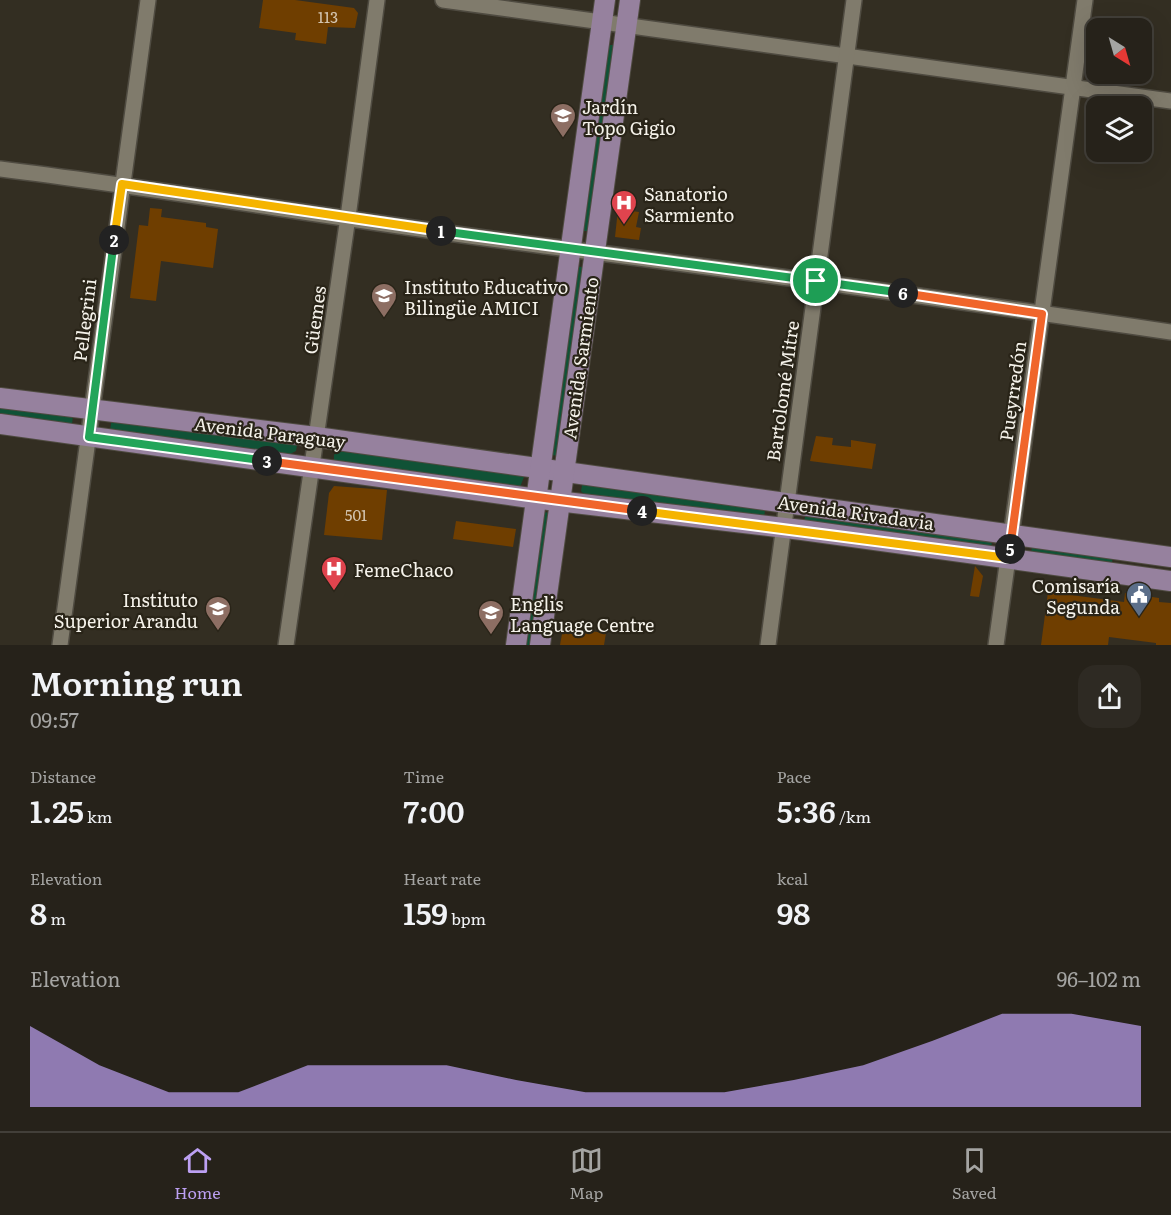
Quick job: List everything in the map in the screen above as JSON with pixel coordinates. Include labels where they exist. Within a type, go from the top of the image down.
[{"type":"main road","name":"Avenida Sarmiento","points":[[516,645],[605,0]]},
{"type":"main road","name":"Avenida Sarmiento","points":[[540,645],[630,0]]},
{"type":"main road","name":"Avenida Paraguay","points":[[0,398],[316,437],[540,469]]},
{"type":"main road","name":"Avenida Paraguay","points":[[0,424],[536,498]]},
{"type":"main road","name":"Avenida Rivadavia","points":[[540,469],[1171,557]]},
{"type":"main road","name":"Avenida Rivadavia","points":[[536,498],[783,528],[1171,581]]},
{"type":"main road","points":[[1127,575],[1131,551]]},
{"type":"street","name":"Pellegrini","points":[[60,645],[148,0]]},
{"type":"street","name":"Güemes","points":[[286,645],[377,0]]},
{"type":"street","points":[[443,0],[1171,101]]},
{"type":"street","name":"Bartolomé Mitre","points":[[768,645],[854,0]]},
{"type":"street","name":"Pueyrredón","points":[[996,645],[1085,0]]},
{"type":"street","points":[[0,169],[122,184],[1171,332]]},
{"type":"green space","points":[[607,45],[614,45],[617,49],[588,231],[583,231]]},
{"type":"green space","points":[[575,266],[588,268],[558,456],[552,455]]},
{"type":"green space","points":[[0,404],[73,415],[72,425],[0,415]]},
{"type":"green space","points":[[112,418],[292,441],[297,445],[296,451],[290,454],[110,430]]},
{"type":"green space","points":[[337,451],[523,474],[524,477],[520,487],[334,462],[334,455]]},
{"type":"green space","points":[[585,483],[762,508],[765,510],[764,518],[585,495],[581,491]]},
{"type":"green space","points":[[543,512],[550,513],[534,645],[522,645]]},
{"type":"green space","points":[[806,514],[989,539],[992,542],[991,548],[804,521]]},
{"type":"green space","points":[[1032,547],[1113,557],[1111,567],[1031,553]]},
{"type":"building","points":[[263,0],[295,0],[354,8],[358,13],[355,28],[328,27],[326,44],[295,40],[296,33],[259,28]]},
{"type":"building","points":[[150,208],[162,209],[161,217],[206,223],[206,227],[218,229],[213,268],[161,261],[156,301],[130,298],[139,225],[148,226]]},
{"type":"building","points":[[618,209],[639,212],[636,227],[641,228],[639,240],[615,237]]},
{"type":"building","points":[[816,436],[833,438],[832,445],[851,447],[851,440],[876,444],[872,469],[810,461]]},
{"type":"building","points":[[334,486],[387,490],[382,540],[324,535],[329,493]]},
{"type":"building","points":[[456,521],[516,529],[513,547],[453,539]]},
{"type":"building","points":[[975,566],[983,576],[979,597],[970,596]]},
{"type":"building","points":[[1048,592],[1124,602],[1125,593],[1159,598],[1159,602],[1171,603],[1171,645],[1156,645],[1156,643],[1109,637],[1108,645],[1041,645]]},
{"type":"building","points":[[563,628],[606,633],[604,645],[560,645]]},
{"type":"place","name":"Jardín Topo Gigio","points":[[563,139]]},
{"type":"place","name":"Sanatorio Sarmiento","points":[[624,226]]},
{"type":"place","name":"Instituto Educativo Bilingüe AMICI","points":[[384,319]]},
{"type":"place","name":"FemeChaco","points":[[334,592]]},
{"type":"place","name":"Comisaría Segunda","points":[[1139,618]]},
{"type":"place","name":"Instituto Superior Arandu","points":[[218,632]]},
{"type":"place","name":"Englis Language Centre","points":[[491,636]]},
{"type":"route","points":[[122,184],[556,248],[816,281],[1042,314],[1008,558],[536,498],[89,437],[122,184]]}]
